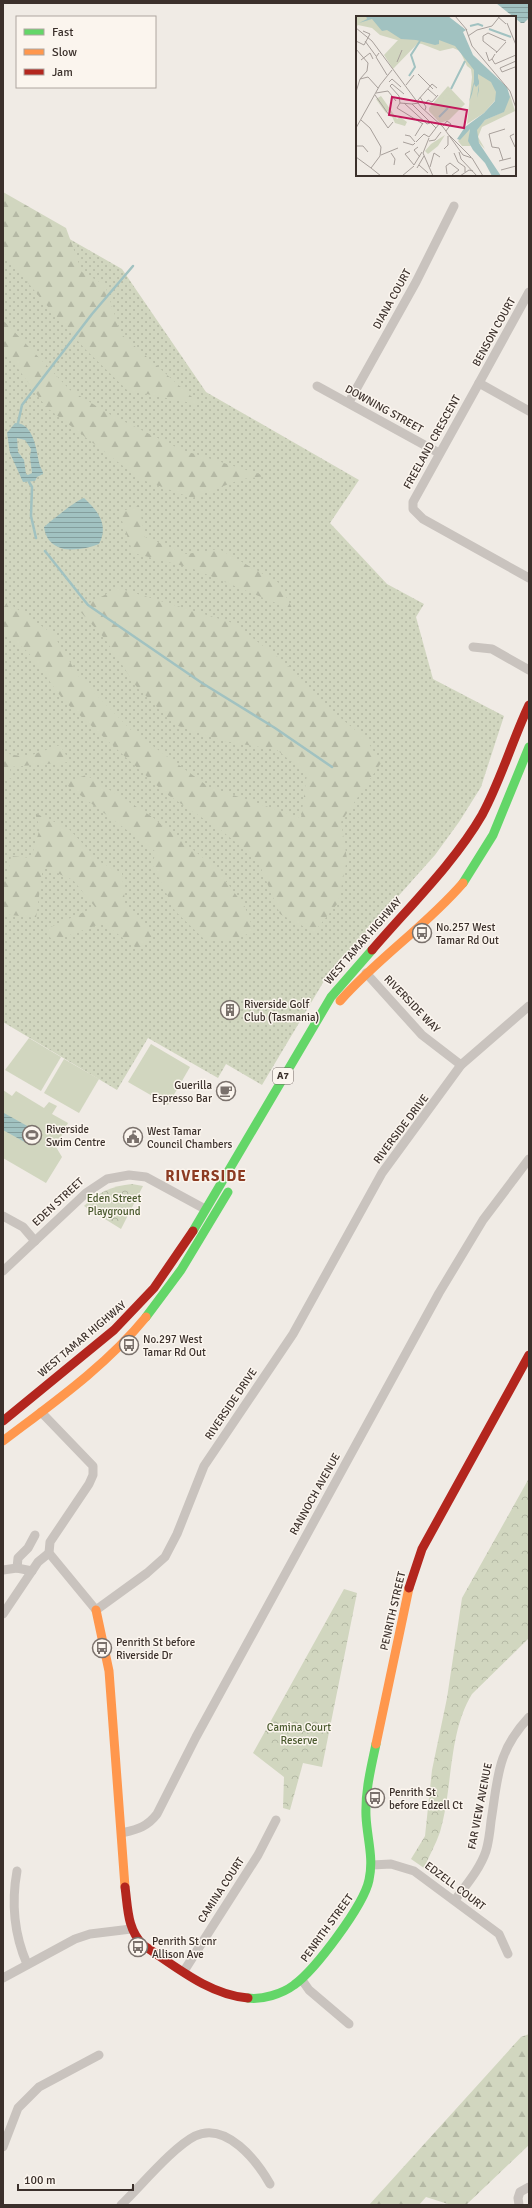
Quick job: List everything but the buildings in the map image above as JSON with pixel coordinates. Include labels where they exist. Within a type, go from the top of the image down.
[{"type":"main road","name":"WEST TAMAR HIGHWAY","points":[[3,1421],[114,1330],[137,1308],[172,1263],[331,997],[456,852],[474,828],[485,809],[517,729],[529,705]]},
{"type":"main road","points":[[517,729],[529,734]]},
{"type":"main road","name":"WEST TAMAR HIGHWAY","points":[[244,1164],[337,1004],[366,973],[444,904],[463,883],[484,854],[529,747]]},
{"type":"main road","points":[[3,1441],[107,1358],[147,1316],[194,1251],[233,1183]]},
{"type":"main road","name":"PENRITH STREET","points":[[96,1610],[109,1671],[125,1884],[131,1929],[143,1945],[222,1994],[243,1998],[273,1995],[302,1980],[359,1905],[370,1882],[372,1865],[366,1817],[366,1789],[387,1695],[403,1612],[413,1574],[422,1549],[529,1355]]},
{"type":"main road","points":[[28,1399],[41,1412]]},
{"type":"street","name":"DIANA COURT","points":[[349,402],[416,282],[454,206]]},
{"type":"street","name":"BENSON COURT","points":[[479,383],[529,292]]},
{"type":"street","points":[[479,383],[529,411]]},
{"type":"street","name":"FREELAND CRESCENT","points":[[479,383],[412,502],[413,509],[416,515],[529,578]]},
{"type":"street","name":"DOWNING STREET","points":[[317,386],[349,402],[439,453]]},
{"type":"street","points":[[473,647],[492,649],[529,670]]},
{"type":"street","name":"RIVERSIDE WAY","points":[[366,973],[422,1035],[461,1065]]},
{"type":"street","name":"RIVERSIDE DRIVE","points":[[96,1610],[147,1573],[164,1557],[177,1534],[204,1466],[293,1334],[382,1173],[461,1065],[529,1006]]},
{"type":"street","name":"RANNOCH AVENUE","points":[[122,1833],[141,1829],[149,1824],[157,1814],[196,1736],[439,1293],[483,1220],[526,1168],[529,1159]]},
{"type":"street","name":"EDEN STREET","points":[[3,1271],[94,1186],[113,1177],[129,1175],[146,1176],[205,1210]]},
{"type":"street","points":[[3,1216],[23,1227],[34,1241]]},
{"type":"street","points":[[41,1412],[88,1459],[94,1470],[89,1484],[50,1542],[49,1553],[96,1610]]},
{"type":"street","points":[[17,1568],[18,1558],[28,1548],[35,1534]]},
{"type":"street","points":[[3,1614],[38,1562],[49,1553]]},
{"type":"street","points":[[3,1570],[17,1568],[32,1572]]},
{"type":"street","name":"FAR VIEW AVENUE","points":[[455,1900],[479,1866],[486,1851],[499,1769],[503,1754],[510,1740],[529,1717]]},
{"type":"street","name":"CAMINA COURT","points":[[184,1971],[258,1855],[276,1820]]},
{"type":"street","name":"EDZELL COURT","points":[[372,1865],[397,1865],[414,1871],[499,1934],[508,1954]]},
{"type":"street","points":[[17,1871],[14,1890],[14,1924],[19,1946],[27,1964]]},
{"type":"street","points":[[3,1978],[75,1939],[90,1934],[131,1929]]},
{"type":"street","points":[[302,1980],[310,1990],[349,2024]]},
{"type":"street","points":[[3,2147],[18,2108],[39,2087],[99,2055]]},
{"type":"street","points":[[121,2205],[186,2142],[202,2134],[222,2136],[231,2140],[261,2169],[270,2184]]},
{"type":"street","points":[[512,2205],[522,2190],[529,2188]]},
{"type":"street","points":[[518,2195],[519,2205]]},
{"type":"green space","points":[[3,192],[66,228],[82,272],[105,285],[121,334],[201,405],[127,390],[85,349],[42,300],[3,252]]},
{"type":"green space","points":[[3,201],[122,269],[206,392],[359,480],[330,523],[387,584],[424,604],[416,617],[433,679],[504,716],[481,787],[459,822],[435,855],[327,976],[262,1085],[226,1064],[218,1078],[148,1038],[117,1090],[3,1022]]},
{"type":"green space","points":[[3,320],[70,390],[111,415],[182,450],[266,476],[242,479],[192,498],[140,479],[46,407],[3,348]]},
{"type":"green space","points":[[139,506],[145,537],[186,554],[219,549],[279,583],[293,610],[191,568],[133,553],[119,512]]},
{"type":"green space","points":[[118,588],[233,623],[284,662],[336,714],[366,739],[381,763],[341,822],[347,859],[338,903],[314,932],[280,914],[258,861],[222,831],[165,793],[64,701],[28,652],[3,632],[3,609],[7,602],[53,634],[79,677],[131,730],[209,787],[301,818],[307,774],[277,750],[224,741],[175,725],[136,686],[105,639],[78,609]]},
{"type":"green space","points":[[60,745],[70,762],[10,767],[11,778],[3,782],[3,753],[26,757]]},
{"type":"green space","points":[[86,775],[151,816],[217,869],[245,907],[254,931],[234,940],[204,939],[175,911],[152,864],[156,852],[64,783]]},
{"type":"green space","points":[[35,813],[68,828],[100,862],[122,873],[125,903],[154,934],[139,950],[103,923],[53,941],[44,930],[95,907],[73,880],[43,867],[36,918],[3,914],[3,882],[7,879],[11,856],[31,858],[40,828]]},
{"type":"green space","points":[[29,1038],[61,1057],[41,1091],[5,1070]]},
{"type":"green space","points":[[151,1044],[190,1067],[168,1105],[128,1082]]},
{"type":"green space","points":[[64,1059],[99,1079],[79,1113],[44,1093]]},
{"type":"green space","name":"Riverside Swim Centre","points":[[3,1090],[12,1096],[16,1091],[44,1108],[49,1102],[57,1106],[52,1114],[68,1123],[56,1147],[62,1157],[46,1183],[3,1158]]},
{"type":"green space","name":"Eden Street Playground","points":[[132,1184],[143,1186],[121,1229],[84,1206],[106,1190]]},
{"type":"green space","points":[[528,1480],[529,1638],[472,1694],[464,1709],[455,1743],[440,1832],[424,1868],[411,1859],[425,1836],[432,1770],[447,1698],[462,1598]]},
{"type":"green space","name":"Camina Court Reserve","points":[[344,1589],[357,1593],[322,1767],[303,1763],[290,1810],[283,1808],[284,1777],[253,1753]]},
{"type":"green space","points":[[529,2034],[529,2145],[466,2205],[451,2205],[426,2197],[419,2205],[369,2205],[521,2037]]},
{"type":"water","points":[[496,3],[529,3],[529,18],[524,23],[521,23],[516,19],[516,16],[512,16]]},
{"type":"water","points":[[15,423],[22,424],[31,433],[43,473],[37,477],[35,481],[23,482],[10,453],[7,433]],"holes":[[[17,438],[25,440],[31,449],[30,457],[32,473],[28,475],[26,474],[24,460],[18,452]]]},
{"type":"water","points":[[84,498],[98,513],[102,525],[103,531],[99,544],[73,550],[58,547],[51,543],[44,527],[70,506]]},
{"type":"water","points":[[4,1113],[38,1132],[30,1145],[3,1130]]},
{"type":"waterway","points":[[18,423],[22,405],[92,314],[133,266]]},
{"type":"waterway","points":[[29,482],[32,487],[31,516],[36,538]]},
{"type":"waterway","points":[[45,551],[88,605],[202,683],[275,728],[332,767]]},
{"type":"traffic: fast","points":[[463,883],[493,835],[529,747]]},
{"type":"traffic: fast","points":[[193,1231],[331,997],[372,950]]},
{"type":"traffic: fast","points":[[146,1317],[181,1270],[228,1192]]},
{"type":"traffic: fast","points":[[248,1998],[259,1998],[278,1994],[294,1985],[326,1952],[358,1905],[369,1880],[371,1864],[366,1816],[366,1798],[376,1744]]},
{"type":"traffic: slow","points":[[340,1001],[370,970],[434,914],[463,883]]},
{"type":"traffic: slow","points":[[3,1441],[60,1398],[96,1368],[114,1352],[146,1317]]},
{"type":"traffic: slow","points":[[376,1744],[409,1588]]},
{"type":"traffic: slow","points":[[96,1610],[109,1671],[125,1887]]},
{"type":"traffic: jam","points":[[372,950],[445,867],[471,833],[489,802],[529,705]]},
{"type":"traffic: jam","points":[[3,1421],[114,1330],[154,1288],[193,1231]]},
{"type":"traffic: jam","points":[[409,1588],[422,1549],[529,1355]]},
{"type":"traffic: jam","points":[[125,1887],[131,1925],[138,1939],[143,1945],[180,1970],[206,1985],[234,1996],[248,1998]]},
{"type":"place","name":"No.257 West Tamar Rd Out","points":[[422,933]]},
{"type":"place","name":"Riverside Golf Club (Tasmania)","points":[[230,1010]]},
{"type":"place","name":"Guerilla Espresso Bar","points":[[226,1091]]},
{"type":"place","name":"Riverside Swim Centre","points":[[32,1135]]},
{"type":"place","name":"West Tamar Council Chambers","points":[[133,1137]]},
{"type":"place","name":"No.297 West Tamar Rd Out","points":[[129,1345]]},
{"type":"place","name":"Penrith St before Riverside Dr","points":[[102,1648]]},
{"type":"place","name":"Penrith St before Edzell Ct","points":[[375,1798]]},
{"type":"place","name":"Penrith St cnr Allison Ave","points":[[138,1947]]},
{"type":"district","name":"RIVERSIDE","points":[[206,1176]]}]
